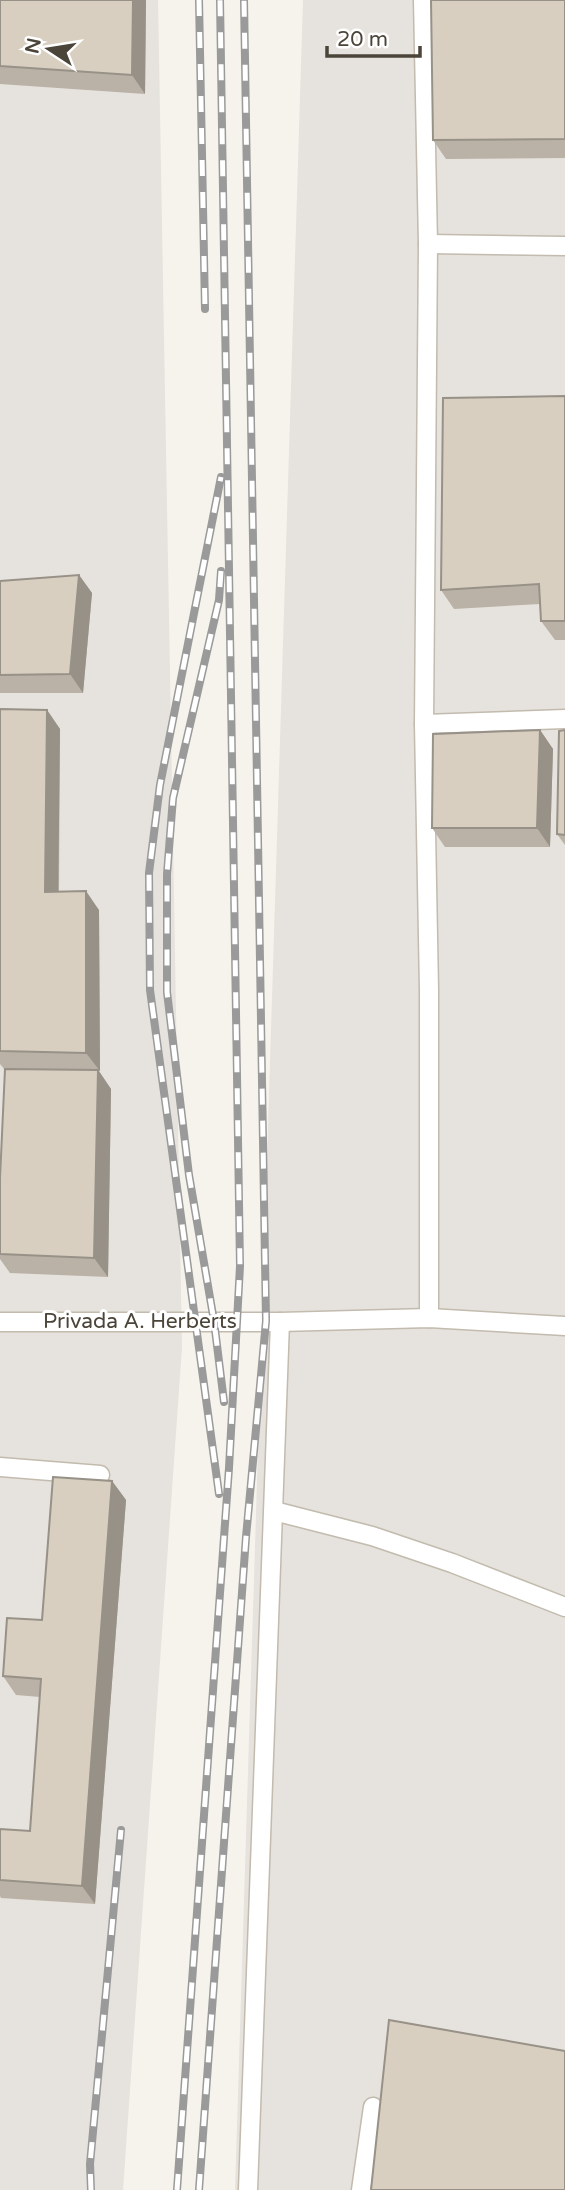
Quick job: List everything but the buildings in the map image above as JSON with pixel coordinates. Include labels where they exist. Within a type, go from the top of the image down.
[{"type":"lane","points":[[423,0],[428,244],[424,724],[429,990],[429,1318]]},
{"type":"lane","points":[[428,244],[565,246]]},
{"type":"lane","points":[[424,724],[565,719]]},
{"type":"lane","name":"Privada A. Herberts","points":[[0,1322],[280,1322],[429,1318],[565,1326]]},
{"type":"lane","points":[[248,2190],[280,1322]]},
{"type":"lane","points":[[0,1466],[100,1475]]},
{"type":"lane","points":[[274,1511],[372,1536],[452,1563],[565,1607]]},
{"type":"lane","points":[[361,2190],[373,2108]]},
{"type":"shaded area","points":[[0,0],[158,0],[182,1347],[123,2190],[0,2190]]},
{"type":"shaded area","points":[[303,0],[565,0],[565,2190],[235,2190]]},
{"type":"railway","points":[[199,0],[205,309]]},
{"type":"railway","points":[[177,2190],[229,1468],[240,1266],[220,0]]},
{"type":"railway","points":[[199,2190],[246,1537],[266,1321],[244,0]]},
{"type":"railway","points":[[219,1494],[150,990],[149,873],[160,785],[221,477]]},
{"type":"railway","points":[[221,571],[219,600],[173,798],[167,874],[167,992],[189,1175],[214,1321],[224,1402]]},
{"type":"railway","points":[[91,2190],[90,2164],[121,1830]]}]
